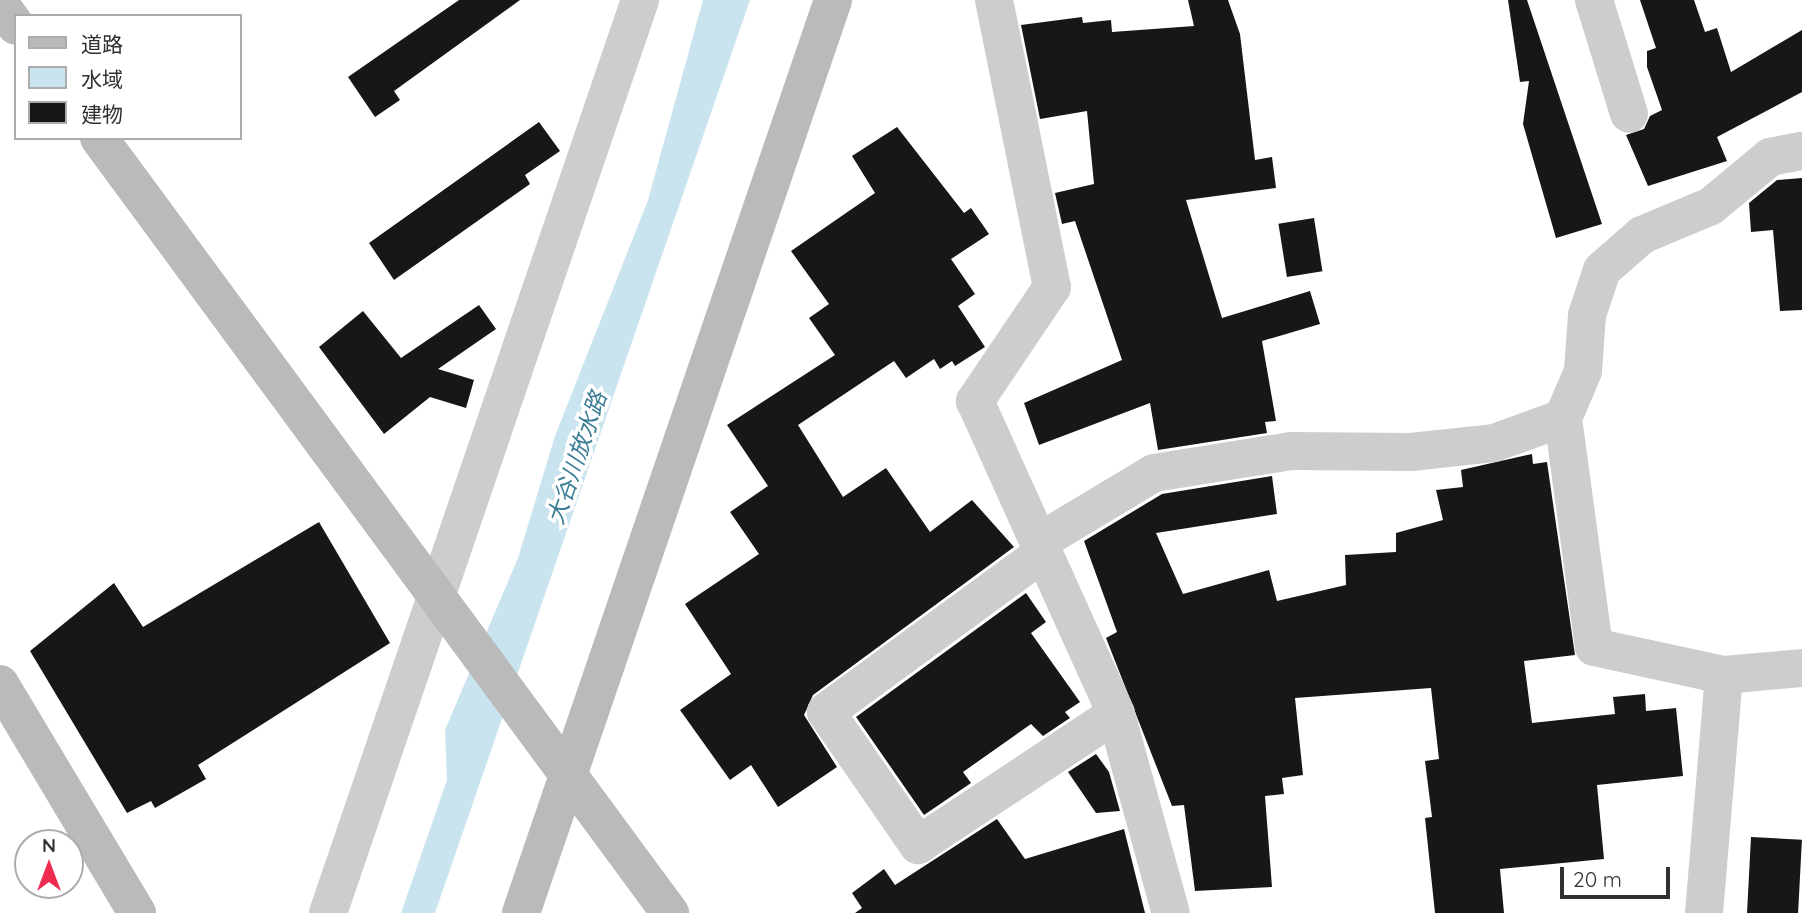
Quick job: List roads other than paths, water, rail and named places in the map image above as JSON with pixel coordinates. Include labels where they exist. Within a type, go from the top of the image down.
[{"type":"street","points":[[328,913],[441,603],[640,0]]},
{"type":"street","points":[[521,913],[562,768],[834,0]]},
{"type":"street","points":[[996,0],[1052,287],[975,401],[1116,715],[1171,913]]},
{"type":"street","points":[[1594,0],[1629,114]]},
{"type":"street","points":[[0,4],[14,23]]},
{"type":"street","points":[[100,140],[670,913]]},
{"type":"street","points":[[1802,151],[1770,157],[1711,206],[1642,235],[1602,270],[1587,315],[1583,371],[1563,418],[1594,647],[1724,674],[1802,668]]},
{"type":"street","points":[[1116,715],[918,845],[825,712],[1041,547],[1154,473],[1291,451],[1411,453],[1494,443],[1563,418]]},
{"type":"street","points":[[1704,913],[1724,674]]},
{"type":"street","points":[[0,684],[137,913]]},
{"type":"water","name":"大谷川放水路","points":[[703,0],[750,0],[435,913],[401,913],[447,780],[445,730],[518,558],[555,436],[648,200]]}]
